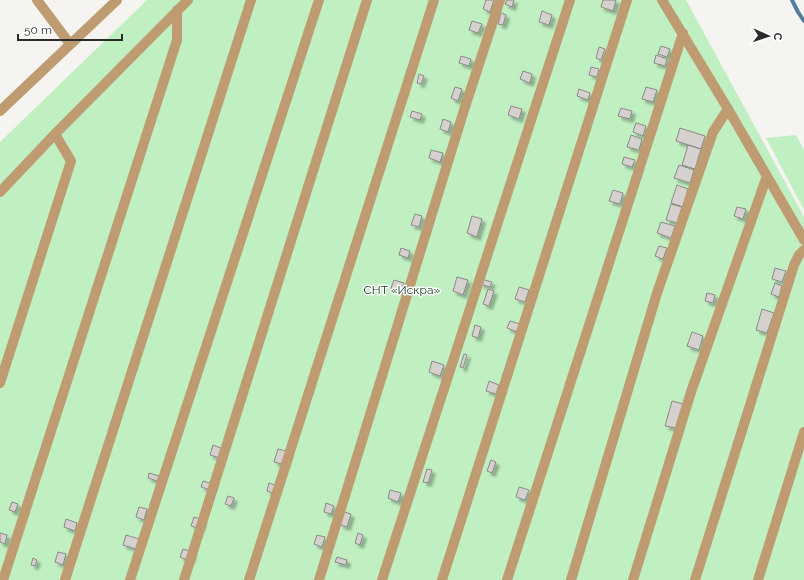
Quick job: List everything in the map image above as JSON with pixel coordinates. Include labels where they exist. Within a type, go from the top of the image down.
[{"type":"lane","points":[[37,0],[70,44]]},
{"type":"lane","points":[[0,111],[117,0]]},
{"type":"lane","points":[[0,192],[55,134],[188,0]]},
{"type":"lane","points":[[65,580],[251,0]]},
{"type":"lane","points":[[130,580],[319,0]]},
{"type":"lane","points":[[184,580],[367,0]]},
{"type":"lane","points":[[250,580],[434,0]]},
{"type":"lane","points":[[319,580],[464,110],[500,0]]},
{"type":"lane","points":[[382,580],[570,0]]},
{"type":"lane","points":[[442,580],[627,0]]},
{"type":"lane","points":[[662,0],[728,109],[804,240]]},
{"type":"lane","points":[[3,580],[177,40],[177,10]]},
{"type":"lane","points":[[507,580],[683,33]]},
{"type":"lane","points":[[571,580],[657,293],[713,132],[728,109]]},
{"type":"lane","points":[[0,383],[71,161],[55,134]]},
{"type":"lane","points":[[633,580],[691,392],[767,176]]},
{"type":"lane","points":[[695,580],[794,265],[799,255],[804,250]]},
{"type":"lane","points":[[758,580],[804,432]]},
{"type":"green space","name":"СНТ «Искра»","points":[[147,0],[686,0],[804,217],[804,580],[0,580],[0,142]]},
{"type":"green space","points":[[796,135],[804,150],[804,210],[766,138]]},
{"type":"building","points":[[486,0],[494,0],[490,12],[483,9]]},
{"type":"building","points":[[507,0],[514,0],[512,7],[505,4]]},
{"type":"building","points":[[603,0],[616,0],[613,11],[601,7]]},
{"type":"building","points":[[542,11],[552,15],[549,25],[539,22]]},
{"type":"building","points":[[501,13],[506,15],[503,25],[498,24]]},
{"type":"building","points":[[472,21],[482,24],[478,33],[469,30]]},
{"type":"building","points":[[661,46],[670,49],[667,57],[658,54]]},
{"type":"building","points":[[599,47],[605,49],[601,60],[596,58]]},
{"type":"building","points":[[656,55],[667,59],[665,66],[654,63]]},
{"type":"building","points":[[461,56],[471,59],[469,66],[459,63]]},
{"type":"building","points":[[591,67],[599,69],[597,77],[589,75]]},
{"type":"building","points":[[523,71],[532,74],[530,83],[520,79]]},
{"type":"building","points":[[419,74],[424,76],[421,84],[417,83]]},
{"type":"building","points":[[455,87],[462,89],[458,101],[451,98]]},
{"type":"building","points":[[646,87],[657,90],[653,102],[642,99]]},
{"type":"building","points":[[579,89],[590,93],[588,100],[577,96]]},
{"type":"building","points":[[511,106],[522,109],[519,119],[508,115]]},
{"type":"building","points":[[621,108],[632,111],[630,119],[618,116]]},
{"type":"building","points":[[412,111],[422,114],[420,120],[410,117]]},
{"type":"building","points":[[443,119],[451,122],[448,132],[440,129]]},
{"type":"building","points":[[636,123],[646,126],[643,136],[633,132]]},
{"type":"building","points":[[680,128],[705,136],[701,149],[676,141]]},
{"type":"building","points":[[631,135],[642,139],[639,150],[627,147]]},
{"type":"building","points":[[688,145],[701,149],[695,169],[682,165]]},
{"type":"building","points":[[431,150],[443,153],[440,162],[429,158]]},
{"type":"building","points":[[624,157],[635,160],[632,167],[622,164]]},
{"type":"building","points":[[679,165],[694,170],[690,183],[674,178]]},
{"type":"building","points":[[677,185],[688,189],[683,207],[671,203]]},
{"type":"building","points":[[613,190],[623,193],[620,204],[609,201]]},
{"type":"building","points":[[671,204],[682,207],[677,223],[666,220]]},
{"type":"building","points":[[737,207],[746,209],[743,219],[734,216]]},
{"type":"building","points":[[415,214],[422,216],[419,227],[411,225]]},
{"type":"building","points":[[472,216],[482,219],[477,237],[467,233]]},
{"type":"building","points":[[661,222],[675,226],[671,238],[657,233]]},
{"type":"building","points":[[659,246],[667,248],[663,259],[655,256]]},
{"type":"building","points":[[401,248],[410,251],[408,258],[399,255]]},
{"type":"building","points":[[775,268],[786,271],[782,282],[772,279]]},
{"type":"building","points":[[457,277],[468,280],[463,295],[453,291]]},
{"type":"building","points":[[481,279],[492,282],[490,287],[480,284]]},
{"type":"building","points":[[394,280],[404,283],[401,291],[391,288]]},
{"type":"building","points":[[775,283],[782,286],[779,297],[771,294]]},
{"type":"building","points":[[519,287],[529,290],[525,302],[515,299]]},
{"type":"building","points":[[488,289],[494,291],[489,306],[483,304]]},
{"type":"building","points":[[707,293],[715,295],[713,303],[705,301]]},
{"type":"building","points":[[762,309],[774,313],[767,333],[756,330]]},
{"type":"building","points":[[510,321],[520,324],[517,332],[507,328]]},
{"type":"building","points":[[475,325],[481,327],[478,338],[472,336]]},
{"type":"building","points":[[692,332],[703,336],[699,350],[687,346]]},
{"type":"building","points":[[464,354],[467,355],[463,368],[460,367]]},
{"type":"building","points":[[432,361],[444,365],[440,376],[429,372]]},
{"type":"building","points":[[489,381],[499,385],[496,394],[486,391]]},
{"type":"building","points":[[672,401],[683,404],[676,428],[665,426]]},
{"type":"building","points":[[213,445],[223,449],[220,458],[210,455]]},
{"type":"building","points":[[278,449],[289,452],[285,465],[274,462]]},
{"type":"building","points":[[491,460],[496,462],[492,473],[487,471]]},
{"type":"building","points":[[427,469],[432,470],[428,483],[423,482]]},
{"type":"building","points":[[149,473],[159,476],[157,481],[148,478]]},
{"type":"building","points":[[203,481],[213,484],[211,490],[201,487]]},
{"type":"building","points":[[269,483],[277,486],[275,494],[267,491]]},
{"type":"building","points":[[519,487],[529,490],[525,500],[516,497]]},
{"type":"building","points":[[390,490],[401,493],[398,502],[388,498]]},
{"type":"building","points":[[228,496],[234,498],[231,506],[225,504]]},
{"type":"building","points":[[12,502],[18,504],[15,512],[9,510]]},
{"type":"building","points":[[326,503],[334,506],[331,514],[324,512]]},
{"type":"building","points":[[139,507],[147,509],[144,520],[136,517]]},
{"type":"building","points":[[344,512],[351,514],[347,527],[340,525]]},
{"type":"building","points":[[194,517],[203,520],[200,529],[191,526]]},
{"type":"building","points":[[66,519],[77,523],[75,531],[64,527]]},
{"type":"building","points":[[0,533],[7,535],[5,544],[0,542]]},
{"type":"building","points":[[358,533],[363,535],[360,545],[355,543]]},
{"type":"building","points":[[126,535],[139,539],[136,549],[123,545]]},
{"type":"building","points":[[317,535],[325,537],[322,547],[314,544]]},
{"type":"building","points":[[183,549],[193,552],[190,561],[180,557]]},
{"type":"building","points":[[58,552],[66,554],[63,565],[55,562]]},
{"type":"building","points":[[337,557],[347,560],[346,565],[335,562]]},
{"type":"building","points":[[33,558],[37,560],[35,566],[31,565]]},
{"type":"waterway","points":[[792,0],[804,21]]}]
